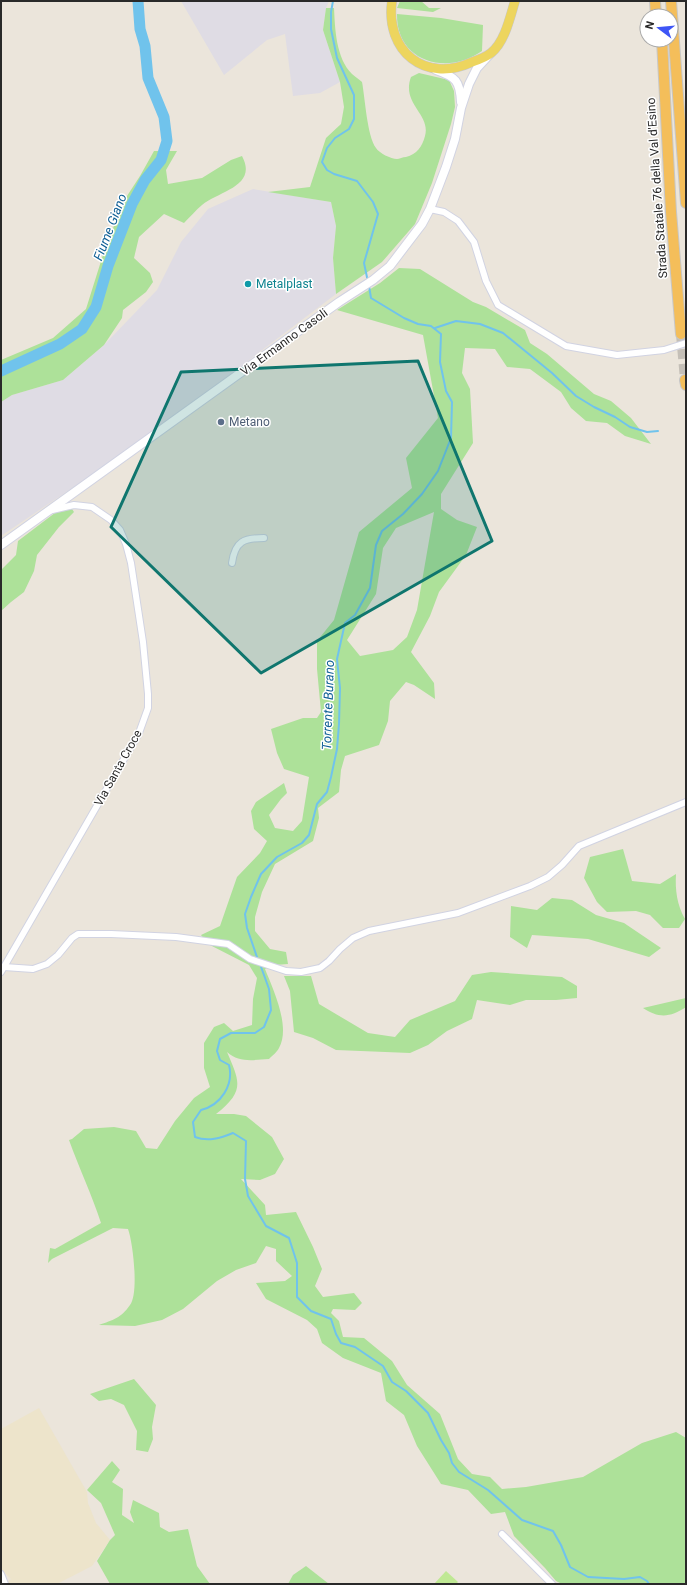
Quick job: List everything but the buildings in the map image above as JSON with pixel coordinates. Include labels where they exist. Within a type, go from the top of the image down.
[{"type":"highway","points":[[672,1],[680,94],[678,106],[686,203]]},
{"type":"highway","points":[[657,48],[660,95],[665,104]]},
{"type":"highway","name":"Strada Statale 76 della Val d'Esino","points":[[662,48],[671,212],[681,334]]},
{"type":"main road","name":"Via Ermanno Casoli","points":[[1,545],[35,519],[339,302],[373,280],[390,266],[422,224],[430,209],[455,139],[461,108],[468,84],[475,71],[490,54],[504,34],[515,1]]},
{"type":"main road","name":"Via Ermanno Casoli","points":[[391,2],[391,21],[395,36],[400,46],[408,56],[424,66],[447,74],[457,80],[460,89],[461,108]]},
{"type":"main road","name":"Via Ermanno Casoli","points":[[431,68],[450,69],[462,67],[490,54]]},
{"type":"street","points":[[430,209],[444,212],[458,221],[474,242],[486,281],[498,305],[566,346],[617,355],[664,350],[686,343]]},
{"type":"street","name":"Via Santa Croce","points":[[3,969],[139,733],[148,708],[143,642],[131,563],[126,544],[120,530],[110,520],[92,507],[74,505],[46,512]]},
{"type":"street","points":[[232,563],[234,552],[237,546],[242,542],[249,538],[264,538]]},
{"type":"street","points":[[3,969],[33,969],[47,964],[58,955],[72,938],[78,934],[176,937],[228,944],[250,959],[286,971],[301,972],[320,968],[352,938],[369,931],[383,930],[458,913],[530,886],[548,877],[562,865],[579,846],[686,802]]},
{"type":"street","points":[[502,1534],[552,1584]]},
{"type":"street","points":[[1,1574],[5,1584]]},
{"type":"highlighted area","points":[[418,361],[492,541],[261,673],[111,527],[181,372]]},
{"type":"shaded area","points":[[181,1],[329,1],[326,8],[323,30],[340,82],[320,93],[293,96],[285,34],[267,40],[224,75]]},
{"type":"shaded area","points":[[253,189],[331,202],[336,226],[333,258],[336,294],[149,436],[1,536],[1,402],[12,395],[63,380],[104,345],[157,290],[181,242],[208,209]]},
{"type":"shaded area","points":[[39,1408],[87,1492],[88,1503],[96,1523],[110,1540],[92,1566],[57,1584],[8,1584],[7,1582],[11,1579],[1,1569],[1,1429]]},
{"type":"green space","points":[[400,1],[421,1],[429,8],[441,8],[433,12],[397,8]]},
{"type":"green space","points":[[326,8],[334,8],[337,43],[343,60],[352,74],[362,82],[370,135],[376,148],[380,152],[394,159],[398,159],[413,154],[422,144],[426,128],[424,121],[410,95],[409,86],[411,77],[419,73],[449,80],[454,91],[455,107],[432,183],[415,224],[382,262],[336,294],[333,258],[336,226],[331,202],[268,192],[310,187],[326,138],[341,124],[344,107],[340,82],[323,30]]},
{"type":"green space","points":[[397,14],[441,18],[483,25],[482,51],[468,59],[454,63],[439,63],[426,60],[414,53],[405,44],[399,30]]},
{"type":"green space","points":[[154,151],[177,151],[166,170],[168,184],[202,178],[231,160],[242,156],[246,166],[245,174],[241,181],[235,186],[202,205],[184,223],[164,214],[139,237],[134,258],[150,273],[153,282],[146,292],[123,310],[122,318],[104,345],[63,380],[12,395],[1,402],[1,360],[53,338],[86,309],[107,242],[127,196]]},
{"type":"green space","points":[[399,268],[420,269],[473,302],[486,307],[525,330],[530,343],[547,354],[594,394],[611,401],[631,418],[651,444],[625,436],[607,423],[586,421],[571,408],[561,392],[530,369],[507,367],[495,349],[465,348],[462,373],[470,389],[473,443],[441,494],[441,509],[457,520],[477,527],[466,555],[439,592],[430,616],[411,652],[434,683],[435,699],[414,685],[406,682],[390,701],[388,721],[379,745],[345,756],[341,770],[339,792],[318,808],[319,818],[313,841],[275,864],[262,892],[255,917],[255,931],[270,949],[286,952],[288,964],[275,965],[265,969],[280,1008],[283,1030],[282,1039],[278,1049],[269,1059],[241,1059],[232,1056],[227,1052],[237,1079],[236,1092],[232,1099],[216,1114],[246,1116],[272,1137],[284,1159],[275,1174],[260,1180],[241,1179],[265,1205],[266,1215],[296,1212],[322,1269],[315,1286],[323,1297],[354,1293],[362,1303],[355,1310],[333,1309],[331,1313],[339,1321],[343,1337],[364,1338],[392,1361],[407,1385],[440,1414],[458,1459],[472,1474],[490,1477],[502,1489],[526,1487],[583,1477],[642,1443],[676,1432],[686,1438],[686,1584],[562,1584],[556,1581],[514,1536],[505,1512],[491,1514],[468,1490],[441,1484],[417,1446],[404,1415],[386,1401],[381,1373],[343,1358],[322,1343],[317,1329],[307,1320],[266,1299],[256,1283],[285,1281],[292,1276],[276,1261],[276,1249],[266,1246],[256,1263],[236,1270],[217,1281],[183,1309],[162,1320],[135,1326],[99,1325],[120,1316],[127,1309],[133,1299],[135,1280],[132,1245],[128,1229],[113,1228],[52,1259],[48,1263],[50,1248],[55,1249],[101,1223],[69,1140],[84,1129],[114,1127],[136,1131],[146,1148],[157,1149],[175,1121],[194,1098],[210,1087],[204,1068],[204,1043],[214,1027],[224,1023],[233,1031],[252,1025],[253,999],[257,978],[249,965],[208,944],[201,935],[220,926],[237,877],[260,853],[267,841],[254,829],[251,811],[256,802],[284,783],[287,793],[269,815],[275,828],[293,831],[302,821],[309,777],[284,769],[277,753],[271,729],[303,718],[317,718],[321,712],[317,669],[317,641],[334,620],[359,532],[412,488],[406,458],[438,418],[423,335],[337,310],[380,283]],"holes":[[[434,512],[417,610],[407,637],[393,650],[360,656],[347,640],[376,594],[383,548],[396,528]]]},
{"type":"green space","points":[[68,503],[74,512],[59,527],[37,555],[34,571],[24,592],[1,611],[1,570],[16,555],[18,541]]},
{"type":"green space","points":[[623,849],[632,881],[660,884],[676,874],[677,897],[685,919],[679,928],[663,928],[650,915],[636,911],[607,912],[597,902],[584,878],[590,857]]},
{"type":"green space","points":[[552,898],[572,900],[596,915],[624,923],[661,948],[649,957],[588,939],[532,935],[527,948],[510,937],[511,906],[537,910]]},
{"type":"green space","points":[[491,972],[562,977],[577,986],[577,998],[526,1000],[510,1005],[477,1000],[472,1019],[447,1031],[428,1045],[410,1053],[336,1050],[313,1038],[294,1032],[290,991],[284,976],[311,976],[319,1004],[368,1033],[395,1037],[410,1020],[455,1001],[472,975]]},
{"type":"green space","points":[[686,998],[686,1007],[670,1015],[654,1014],[643,1008]]},
{"type":"green space","points":[[134,1379],[156,1405],[152,1427],[153,1439],[148,1452],[136,1450],[137,1431],[124,1405],[111,1399],[99,1401],[90,1394]]},
{"type":"green space","points":[[112,1461],[120,1470],[112,1482],[123,1489],[122,1515],[134,1523],[130,1512],[133,1500],[159,1513],[160,1527],[169,1532],[188,1529],[197,1566],[210,1584],[110,1584],[97,1561],[110,1540],[115,1535],[101,1503],[87,1490]]},
{"type":"green space","points":[[306,1566],[329,1584],[288,1584],[293,1575]]},
{"type":"green space","points":[[446,1571],[458,1582],[456,1584],[434,1584]]},
{"type":"waterway","name":"Fiume Giano","points":[[1,371],[60,344],[82,329],[96,307],[108,266],[132,204],[145,180],[161,160],[167,141],[164,117],[148,78],[145,46],[140,29],[138,1]]},
{"type":"waterway","name":"Torrente Burano","points":[[333,1],[331,12],[331,29],[337,58],[354,95],[354,119],[349,129],[335,138],[327,148],[322,162],[327,170],[334,174],[357,181],[373,202],[378,214],[364,263],[368,282]]},
{"type":"waterway","name":"Torrente Burano","points":[[258,960],[247,928],[245,914],[251,897],[261,874],[277,857],[302,843],[309,835],[317,804],[327,792],[331,777],[337,749],[339,724],[340,688],[337,659],[345,623],[355,615],[370,588],[376,545],[382,531],[403,514],[422,494],[438,471],[451,438],[452,402],[446,391],[440,362],[441,334],[431,326],[418,324],[404,318],[371,298],[369,286]]},
{"type":"waterway","points":[[435,328],[456,321],[480,324],[503,333],[552,373],[576,396],[615,417],[630,427],[647,432],[658,431]]},
{"type":"waterway","name":"Torrente Burano","points":[[260,964],[269,989],[271,1010],[264,1027],[255,1033],[231,1033],[220,1039],[217,1051],[220,1060],[229,1065],[230,1080],[228,1087],[220,1099],[215,1104],[201,1110],[193,1122],[195,1137],[214,1139],[233,1133],[246,1141],[245,1179],[248,1196],[266,1226],[289,1238],[297,1263],[297,1297],[311,1311],[331,1319],[341,1343],[355,1347],[383,1366],[392,1382],[406,1391],[428,1413],[449,1453],[452,1463],[459,1472],[488,1490],[522,1520],[553,1531],[561,1545],[570,1567],[588,1577],[624,1579],[640,1577],[649,1584]]},
{"type":"tunnel","points":[[681,334],[685,380]]},
{"type":"place","name":"Metalplast","points":[[248,284]]},
{"type":"place","name":"Metano","points":[[221,422]]}]
